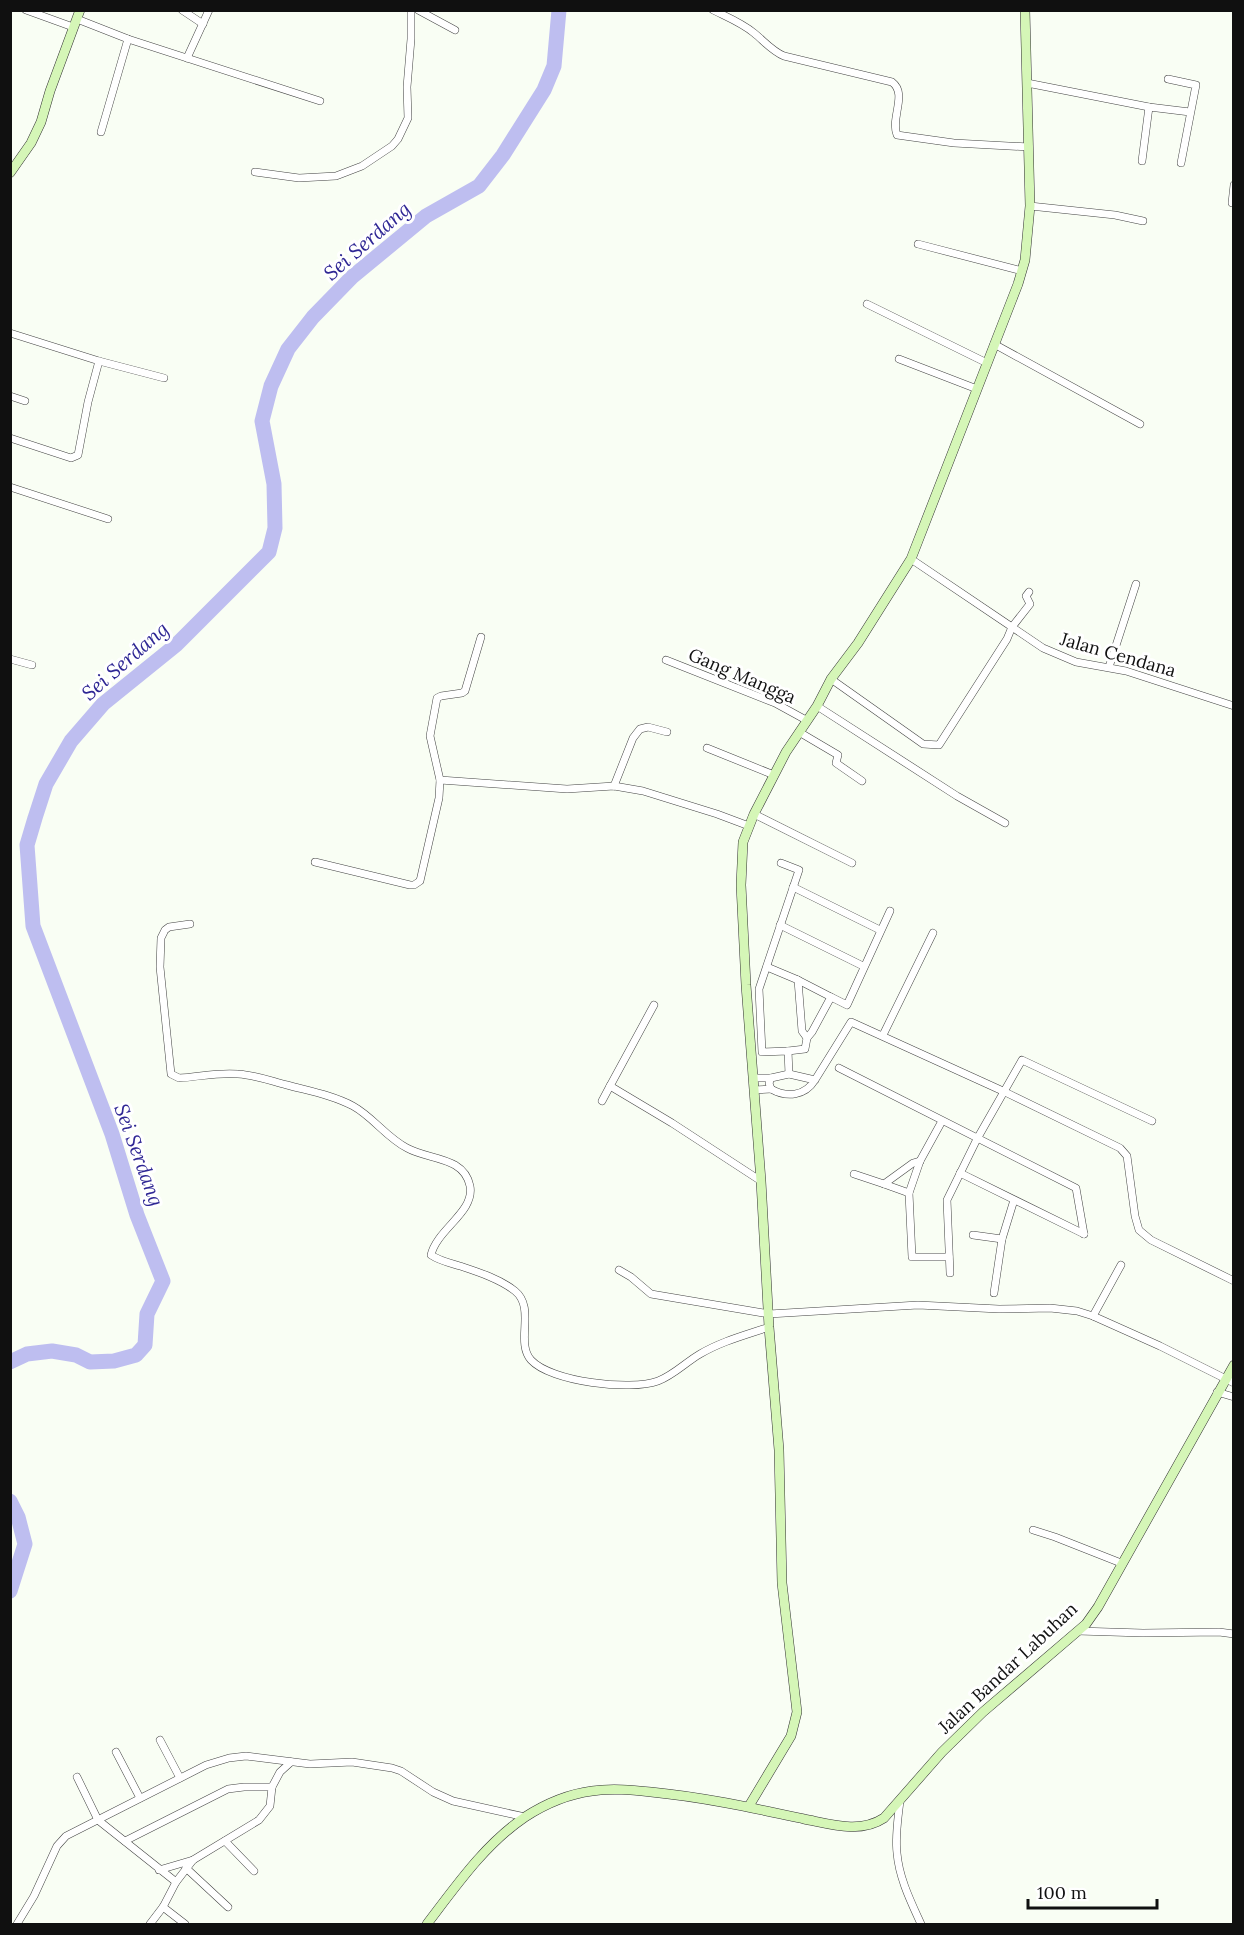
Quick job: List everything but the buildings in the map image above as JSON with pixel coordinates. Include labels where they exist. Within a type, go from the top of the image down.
[{"type":"street","points":[[26,10],[77,19],[128,39],[320,101]]},
{"type":"street","points":[[182,10],[203,24]]},
{"type":"street","points":[[187,58],[209,10]]},
{"type":"street","points":[[255,172],[299,178],[336,176],[362,166],[392,146],[408,118],[406,87],[411,39],[411,10]]},
{"type":"street","points":[[418,10],[455,30]]},
{"type":"street","points":[[712,10],[741,23],[775,53],[892,82],[897,86],[899,93],[894,127],[897,135],[954,143],[1029,147]]},
{"type":"street","points":[[749,1806],[791,1736],[797,1714],[782,1583],[779,1450],[746,985],[741,885],[743,842],[774,775],[806,720],[911,559],[1022,271],[1026,254],[1030,206],[1025,10]]},
{"type":"street","points":[[12,168],[31,143],[41,122],[77,19]]},
{"type":"street","points":[[101,132],[128,39]]},
{"type":"street","points":[[1168,79],[1196,85],[1182,163]]},
{"type":"street","points":[[1027,83],[1149,107],[1191,111]]},
{"type":"street","points":[[1142,160],[1149,107]]},
{"type":"street","points":[[1232,203],[1233,185]]},
{"type":"street","points":[[1030,206],[1115,215],[1143,221]]},
{"type":"street","points":[[918,244],[1022,271]]},
{"type":"street","points":[[867,304],[987,363]]},
{"type":"street","points":[[10,333],[99,361],[164,378]]},
{"type":"street","points":[[994,344],[1140,424]]},
{"type":"street","points":[[899,359],[977,389]]},
{"type":"street","points":[[10,438],[75,458],[78,455],[99,361]]},
{"type":"street","points":[[10,396],[25,401]]},
{"type":"street","points":[[10,487],[108,519]]},
{"type":"street","name":"Jalan Cendana","points":[[911,559],[1043,648],[1076,662],[1126,670],[1233,706]]},
{"type":"street","points":[[1109,667],[1136,584]]},
{"type":"street","points":[[831,679],[923,744],[939,745],[1007,639],[1012,627],[1030,604],[1026,596],[1029,592]]},
{"type":"street","points":[[315,862],[410,885],[417,884],[439,802],[440,780],[430,736],[437,698],[465,691],[481,637]]},
{"type":"street","points":[[10,659],[32,665]]},
{"type":"street","name":"Gang Mangga","points":[[666,660],[775,703],[806,720]]},
{"type":"street","points":[[817,706],[957,796],[1005,823]]},
{"type":"street","points":[[614,786],[633,738],[640,729],[648,727],[667,732]]},
{"type":"street","points":[[799,732],[838,754],[836,763],[862,781]]},
{"type":"street","points":[[707,748],[774,775]]},
{"type":"street","points":[[440,780],[567,789],[614,786],[652,794],[749,826]]},
{"type":"street","points":[[754,814],[852,863]]},
{"type":"street","points":[[782,863],[799,870],[759,989],[762,1052],[805,1049],[807,1038],[831,997]]},
{"type":"street","points":[[793,887],[880,930]]},
{"type":"street","points":[[767,967],[847,1005],[890,911]]},
{"type":"street","points":[[190,924],[170,927],[165,930],[161,938],[160,967],[171,1074],[179,1078],[240,1074],[336,1098],[361,1112],[407,1149],[449,1162],[462,1170],[471,1188],[469,1201],[436,1241],[430,1255],[494,1279],[515,1291],[523,1304],[526,1350],[534,1363],[564,1378],[627,1384],[651,1383],[668,1376],[717,1344],[769,1328]]},
{"type":"street","points":[[780,925],[863,966]]},
{"type":"street","points":[[883,1035],[933,933]]},
{"type":"street","points":[[798,980],[802,1031],[807,1038]]},
{"type":"street","points":[[602,1101],[654,1005]]},
{"type":"street","points":[[754,1090],[771,1089],[779,1093],[801,1093],[811,1086],[851,1022],[1005,1092],[1119,1148],[1127,1156],[1134,1216],[1138,1230],[1152,1240],[1233,1281]]},
{"type":"street","points":[[788,1051],[789,1074]]},
{"type":"street","points":[[950,1273],[946,1200],[977,1139],[1022,1060],[1152,1121]]},
{"type":"street","points":[[839,1068],[1076,1188],[1084,1234],[960,1173]]},
{"type":"street","points":[[753,1078],[771,1078],[789,1074],[815,1080]]},
{"type":"street","points":[[771,1078],[771,1089]]},
{"type":"street","points":[[610,1086],[672,1122],[761,1181]]},
{"type":"street","points":[[942,1121],[920,1161],[909,1193],[912,1257],[949,1257]]},
{"type":"street","points":[[884,1184],[913,1163],[920,1161]]},
{"type":"street","points":[[854,1174],[909,1193]]},
{"type":"street","points":[[994,1293],[1002,1239],[1014,1200]]},
{"type":"street","points":[[973,1235],[1002,1239]]},
{"type":"street","points":[[1093,1316],[1121,1265]]},
{"type":"street","points":[[619,1270],[651,1294],[770,1314],[918,1305],[999,1309],[1050,1308],[1077,1311],[1160,1346],[1229,1381]]},
{"type":"street","name":"Jalan Bandar Labuhan","points":[[427,1924],[476,1862],[525,1817],[558,1800],[584,1792],[607,1790],[668,1793],[749,1806],[852,1827],[879,1821],[982,1712],[1078,1632],[1098,1607],[1218,1392],[1229,1381],[1233,1365]]},
{"type":"street","points":[[1218,1392],[1233,1397]]},
{"type":"street","points":[[1033,1530],[1121,1563]]},
{"type":"street","points":[[1078,1632],[1219,1632],[1233,1634]]},
{"type":"street","points":[[160,1740],[180,1778]]},
{"type":"street","points":[[116,1752],[140,1798]]},
{"type":"street","points":[[17,1924],[34,1896],[61,1841],[206,1765],[229,1758],[246,1756],[310,1764],[352,1762],[392,1768],[453,1801],[525,1817]]},
{"type":"street","points":[[159,1870],[193,1860],[259,1820],[270,1806],[272,1787],[280,1772],[291,1762]]},
{"type":"street","points":[[77,1778],[98,1820],[176,1882]]},
{"type":"street","points":[[125,1841],[228,1789],[272,1787]]},
{"type":"street","points":[[900,1799],[897,1856],[906,1890],[921,1924]]},
{"type":"street","points":[[225,1841],[254,1871]]},
{"type":"street","points":[[150,1924],[163,1907],[176,1882],[193,1860]]},
{"type":"street","points":[[186,1868],[228,1906]]},
{"type":"street","points":[[163,1907],[185,1924]]},
{"type":"waterway","name":"Sei Serdang","points":[[10,1362],[27,1354],[52,1351],[76,1355],[90,1362],[114,1361],[136,1355],[145,1345],[147,1314],[163,1281],[137,1215],[112,1134],[33,926],[27,845],[46,784],[71,741],[103,704],[176,645],[269,552],[275,528],[274,484],[262,421],[271,386],[288,349],[313,317],[352,277],[426,216],[479,186],[503,155],[544,90],[554,66],[559,10]]},
{"type":"waterway","name":"Sei Serdang","points":[[10,1501],[18,1517],[25,1544],[10,1591]]}]
